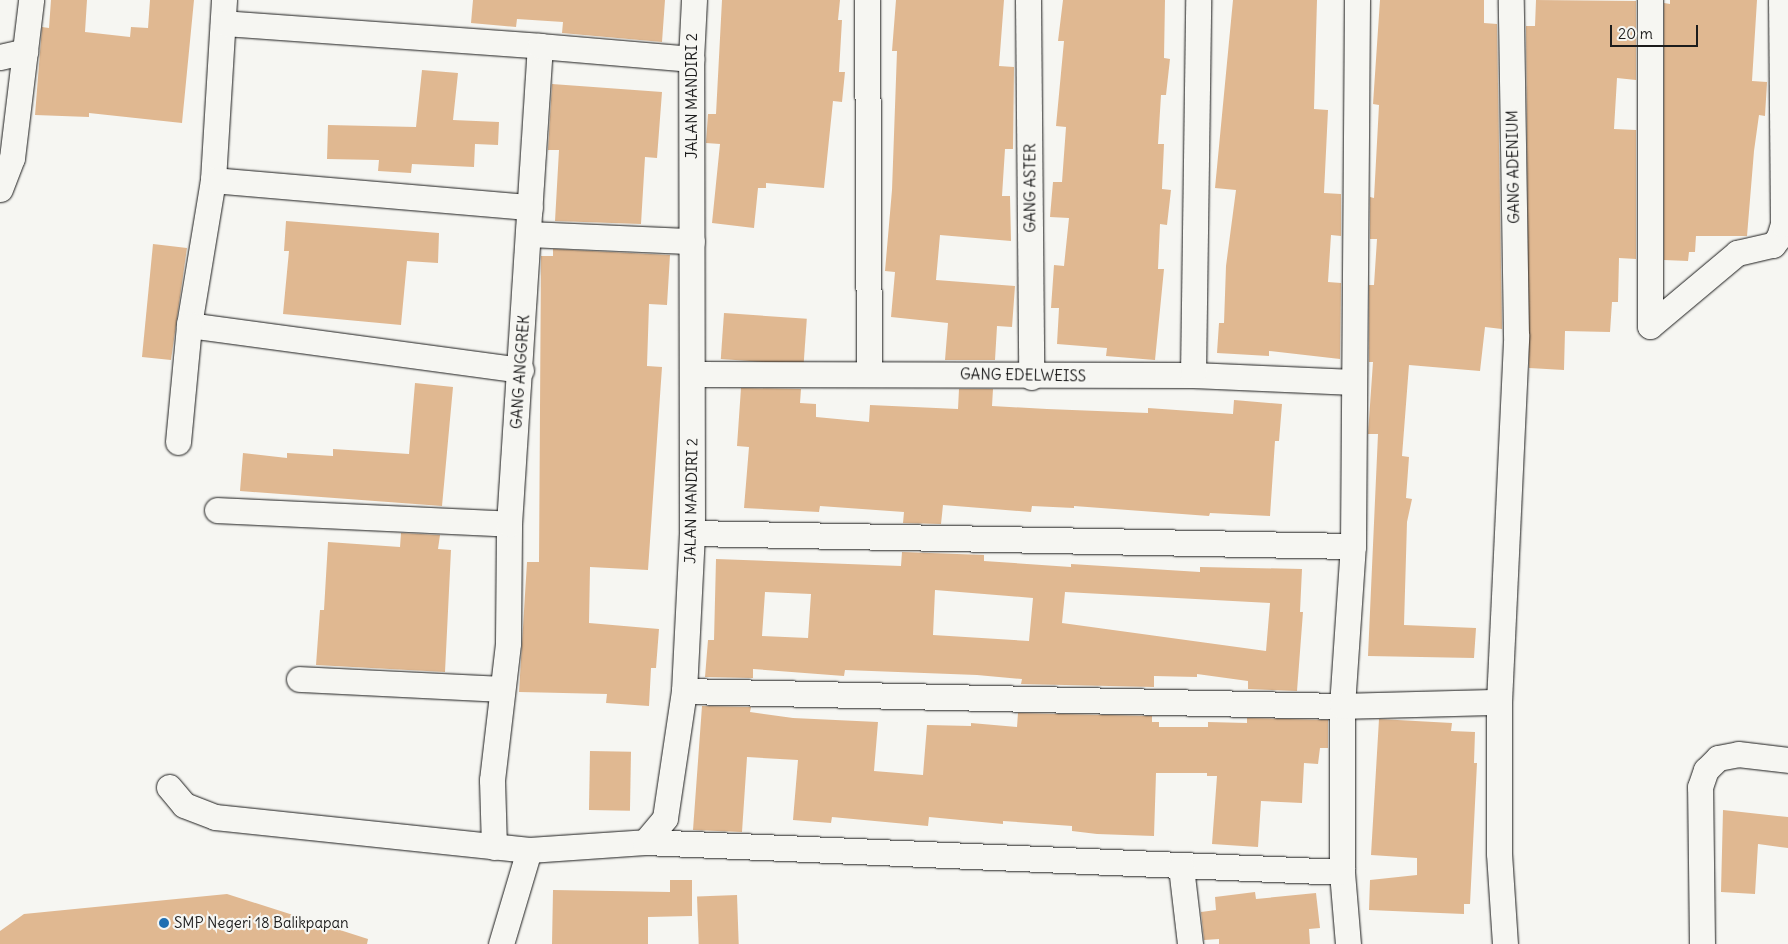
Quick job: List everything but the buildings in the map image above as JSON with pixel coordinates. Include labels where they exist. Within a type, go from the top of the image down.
[{"type":"street","points":[[0,188],[12,158],[30,0]]},
{"type":"street","name":"JALAN MANDIRI 2","points":[[645,842],[665,818],[684,691],[692,533],[693,374],[690,59],[694,0]]},
{"type":"street","points":[[867,0],[869,372]]},
{"type":"street","name":"GANG ASTER","points":[[1028,0],[1031,377]]},
{"type":"street","points":[[1193,375],[1198,0]]},
{"type":"street","points":[[1348,944],[1342,872],[1342,706],[1352,546],[1357,0]]},
{"type":"street","name":"GANG ADENIUM","points":[[1505,944],[1499,853],[1499,702],[1516,335],[1511,0]]},
{"type":"street","points":[[1650,0],[1650,326],[1737,253],[1773,245],[1779,236],[1783,224],[1780,0]]},
{"type":"street","points":[[178,442],[189,325],[213,180],[224,12],[540,46],[690,59]]},
{"type":"street","name":"GANG ANGGREK","points":[[494,847],[492,780],[501,689],[508,643],[509,524],[521,370],[540,46]]},
{"type":"street","points":[[0,57],[25,51]]},
{"type":"street","points":[[213,180],[530,207]]},
{"type":"street","points":[[529,234],[692,241]]},
{"type":"street","points":[[189,325],[521,370]]},
{"type":"street","name":"GANG EDELWEISS","points":[[693,374],[869,372],[1031,377],[1193,375],[1354,382]]},
{"type":"street","points":[[218,510],[509,524]]},
{"type":"street","points":[[692,533],[1352,546]]},
{"type":"street","points":[[299,679],[501,689]]},
{"type":"street","points":[[684,691],[1342,706],[1499,702]]},
{"type":"street","points":[[1702,944],[1700,788],[1706,770],[1718,758],[1738,754],[1788,760]]},
{"type":"street","points":[[169,787],[184,805],[215,817],[529,850],[645,842],[1342,872]]},
{"type":"street","points":[[501,944],[529,850]]},
{"type":"street","points":[[1181,866],[1190,944]]},
{"type":"place","name":"SMP Negeri 18 Balikpapan","points":[[164,923]]}]
